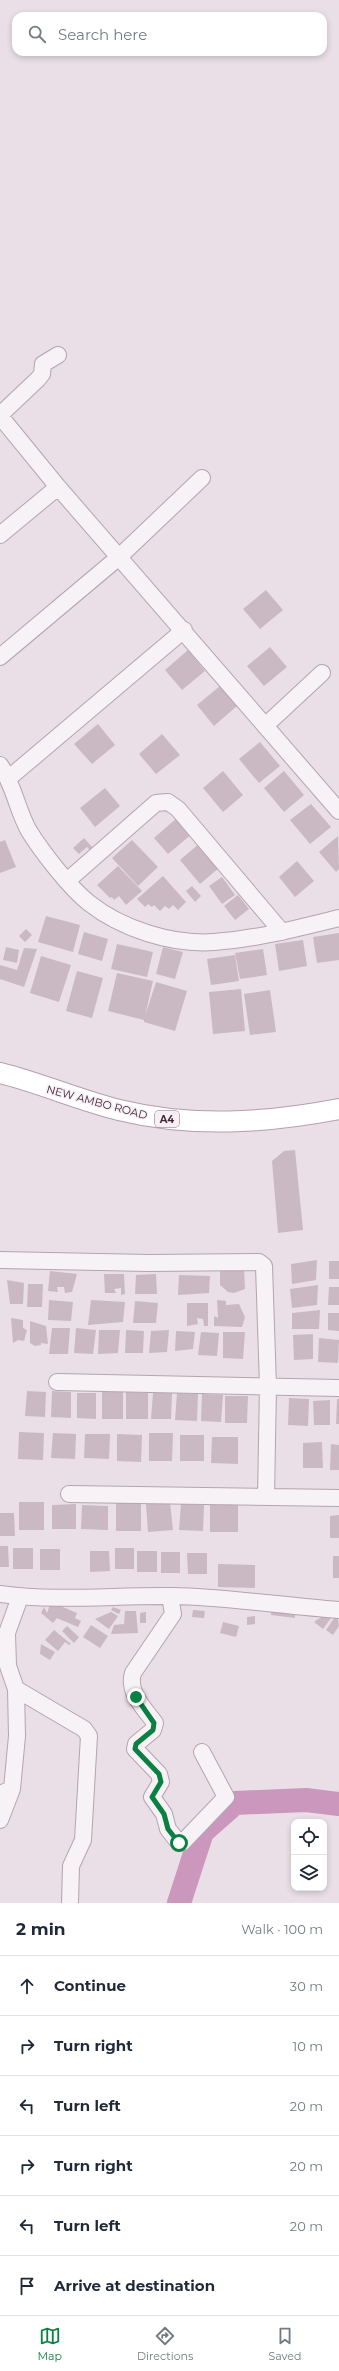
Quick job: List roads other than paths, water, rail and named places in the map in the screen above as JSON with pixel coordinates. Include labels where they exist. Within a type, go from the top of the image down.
[{"type":"main road","name":"NEW AMBO ROAD","points":[[0,1073],[119,1110],[165,1119],[212,1122],[261,1121],[339,1109]]},
{"type":"street","points":[[58,355],[43,364],[42,374],[0,415],[58,487],[184,630],[339,811]]},
{"type":"street","points":[[0,658],[119,557],[202,478]]},
{"type":"street","points":[[0,535],[58,487]]},
{"type":"street","points":[[184,630],[4,771],[29,831],[67,881],[89,903],[114,918],[151,934],[189,942],[214,942],[282,932],[339,918]]},
{"type":"street","points":[[266,726],[322,673]]},
{"type":"street","points":[[67,881],[156,803],[168,802],[178,809],[282,932]]},
{"type":"street","points":[[0,1260],[149,1263],[259,1262],[264,1266],[266,1273],[268,1386],[266,1497]]},
{"type":"street","points":[[57,1382],[339,1388]]},
{"type":"street","points":[[69,1494],[339,1498]]},
{"type":"street","points":[[0,1594],[20,1597],[211,1597],[277,1605],[339,1610]]},
{"type":"street","points":[[170,1596],[173,1614],[133,1673],[131,1680],[136,1697],[154,1723],[153,1730],[136,1744],[135,1749],[159,1774],[161,1782],[152,1797],[164,1814],[168,1829],[179,1843],[183,1842],[226,1797],[202,1752]]},
{"type":"street","points":[[0,1820],[17,1736],[16,1689],[8,1666],[7,1633],[20,1597]]},
{"type":"street","points":[[16,1689],[84,1729],[89,1736],[83,1840],[71,1866],[70,1903]]},
{"type":"waterway","points":[[179,1903],[202,1832],[235,1803],[306,1800],[339,1804]]}]
